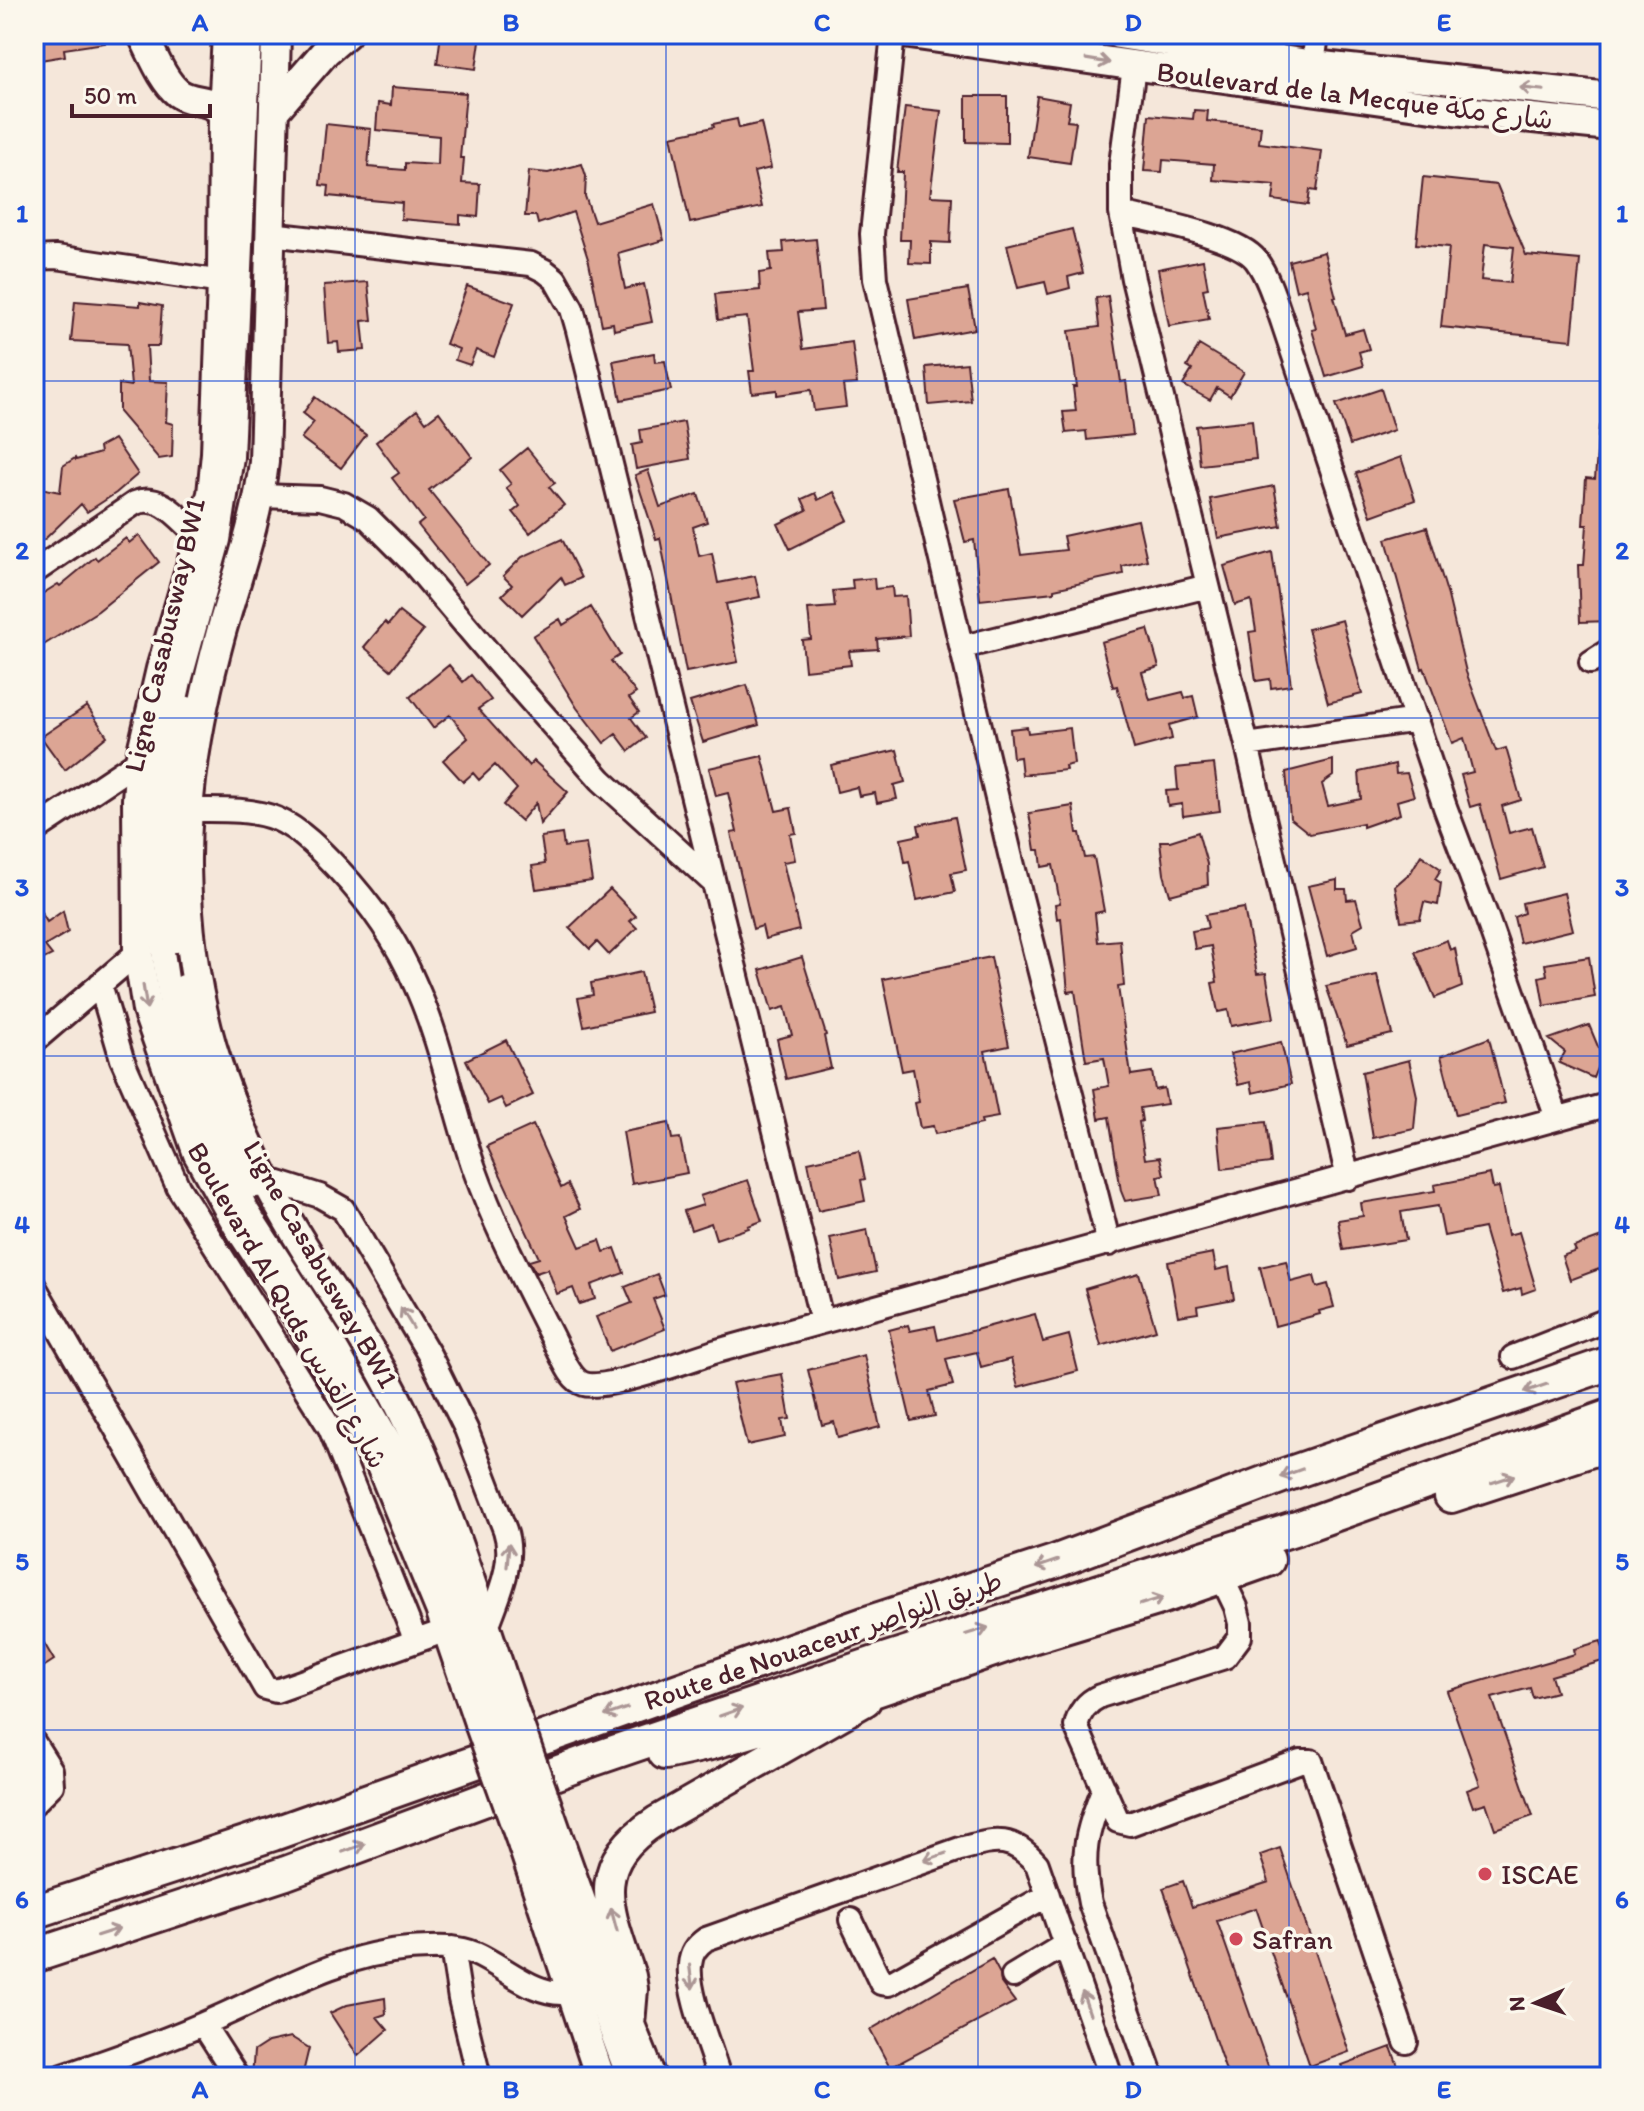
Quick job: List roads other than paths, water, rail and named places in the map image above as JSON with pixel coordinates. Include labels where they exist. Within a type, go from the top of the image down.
[{"type":"highway","name":"Route de Nouaceur طريق النواصر","points":[[34,1912],[273,1834],[867,1623],[1054,1562],[1285,1475],[1610,1363]]},
{"type":"highway","name":"Route de Nouaceur طريق النواصر","points":[[34,1956],[286,1873],[594,1759],[884,1660],[1300,1527],[1610,1416]]},
{"type":"highway","points":[[594,1759],[642,1756],[711,1743],[888,1688],[1028,1638],[1157,1599],[1370,1523],[1610,1444]]},
{"type":"main road","points":[[142,34],[178,93],[186,98],[212,103],[223,113]]},
{"type":"main road","name":"Boulevard Al Quds شارع القدس","points":[[227,34],[223,113],[222,282],[212,494],[161,669],[140,760],[137,799],[138,952],[147,1010],[198,1154],[238,1226],[297,1315],[379,1461],[447,1630],[498,1715]]},
{"type":"main road","name":"Boulevard Al Quds شارع القدس","points":[[276,34],[264,462],[260,496],[209,679],[188,810],[186,864],[189,944],[203,1020],[222,1081],[266,1179],[286,1217],[386,1379],[424,1458],[486,1630],[498,1715],[541,1838],[570,1992],[600,2077]]},
{"type":"main road","points":[[274,111],[326,51],[346,34]]},
{"type":"main road","name":"Boulevard de la Mecque شارع مكة","points":[[910,34],[1454,110],[1610,126]]},
{"type":"main road","name":"Boulevard de la Mecque شارع مكة","points":[[1119,34],[1313,65],[1610,97]]},
{"type":"main road","points":[[630,2024],[631,1976],[609,1897],[613,1866],[622,1849],[656,1821],[888,1688]]},
{"type":"main road","name":"Boulevard Al Quds شارع القدس","points":[[541,1838],[586,1915],[651,2077]]},
{"type":"street","name":"Ligne Casabusway BW1","points":[[250,34],[232,457],[219,540],[180,681],[163,757],[154,855],[159,925],[174,1026],[205,1121],[247,1210],[334,1345],[403,1464],[498,1715]]},
{"type":"street","name":"Ligne Casabusway BW1","points":[[260,34],[246,464],[237,527],[187,707],[170,834],[174,932],[193,1036],[225,1133],[417,1456],[498,1715]]},
{"type":"street","points":[[893,34],[878,158],[872,257],[1010,854],[1109,1244]]},
{"type":"street","points":[[1313,65],[1317,34]]},
{"type":"street","points":[[1134,67],[1121,164],[1121,213],[1133,279],[1247,745],[1348,1178]]},
{"type":"street","points":[[1121,213],[1244,248],[1256,260],[1283,323],[1445,807],[1557,1118]]},
{"type":"street","points":[[270,234],[531,264],[545,271],[565,294],[587,365],[822,1322]]},
{"type":"street","points":[[34,258],[56,257],[222,282]]},
{"type":"street","points":[[260,496],[320,498],[344,504],[368,518],[413,563],[601,780],[714,883]]},
{"type":"street","points":[[34,572],[135,503],[147,499],[160,502],[200,537]]},
{"type":"street","points":[[963,647],[1208,586]]},
{"type":"street","points":[[1247,745],[1417,720]]},
{"type":"street","points":[[35,830],[140,760]]},
{"type":"street","points":[[188,810],[258,813],[279,820],[325,856],[360,893],[385,927],[415,983],[435,1037],[480,1186],[572,1375],[583,1384],[600,1385],[1610,1104]]},
{"type":"street","points":[[34,1041],[138,952]]},
{"type":"street","points":[[100,984],[122,1059],[178,1187],[330,1428],[416,1641]]},
{"type":"street","points":[[266,1179],[329,1200],[343,1209],[430,1356],[466,1429],[510,1548],[507,1568],[486,1630]]},
{"type":"street","points":[[34,1286],[265,1688],[276,1691],[447,1630]]},
{"type":"street","points":[[1513,1357],[1610,1319]]},
{"type":"street","points":[[1221,1576],[1240,1623],[1240,1637],[1225,1657],[1089,1701],[1077,1717],[1076,1726],[1118,1821],[1130,1824],[1300,1761],[1311,1761],[1406,2042]]},
{"type":"street","points":[[34,1743],[51,1770],[52,1785],[34,1803]]},
{"type":"street","points":[[1104,1788],[1090,1824],[1084,1874],[1090,1903],[1152,2077]]},
{"type":"street","points":[[541,1838],[628,2077]]},
{"type":"street","points":[[541,1838],[636,2077]]},
{"type":"street","points":[[719,2077],[691,1984],[689,1967],[696,1947],[706,1939],[801,1903],[986,1842],[1009,1842],[1023,1848],[1037,1864],[1111,2077]]},
{"type":"street","points":[[851,1920],[881,1983],[889,1984],[1048,1895]]},
{"type":"street","points":[[1015,1980],[1067,1947]]},
{"type":"street","points":[[452,1948],[460,1999],[479,2077]]},
{"type":"street","points":[[60,2077],[203,2024],[286,1986],[368,1956],[408,1949],[452,1948],[473,1952],[547,1992],[570,1992]]},
{"type":"street","points":[[203,2024],[237,2077]]},
{"type":"place","name":"ISCAE","points":[[1485,1874]]},
{"type":"place","name":"Safran","points":[[1236,1939]]}]
